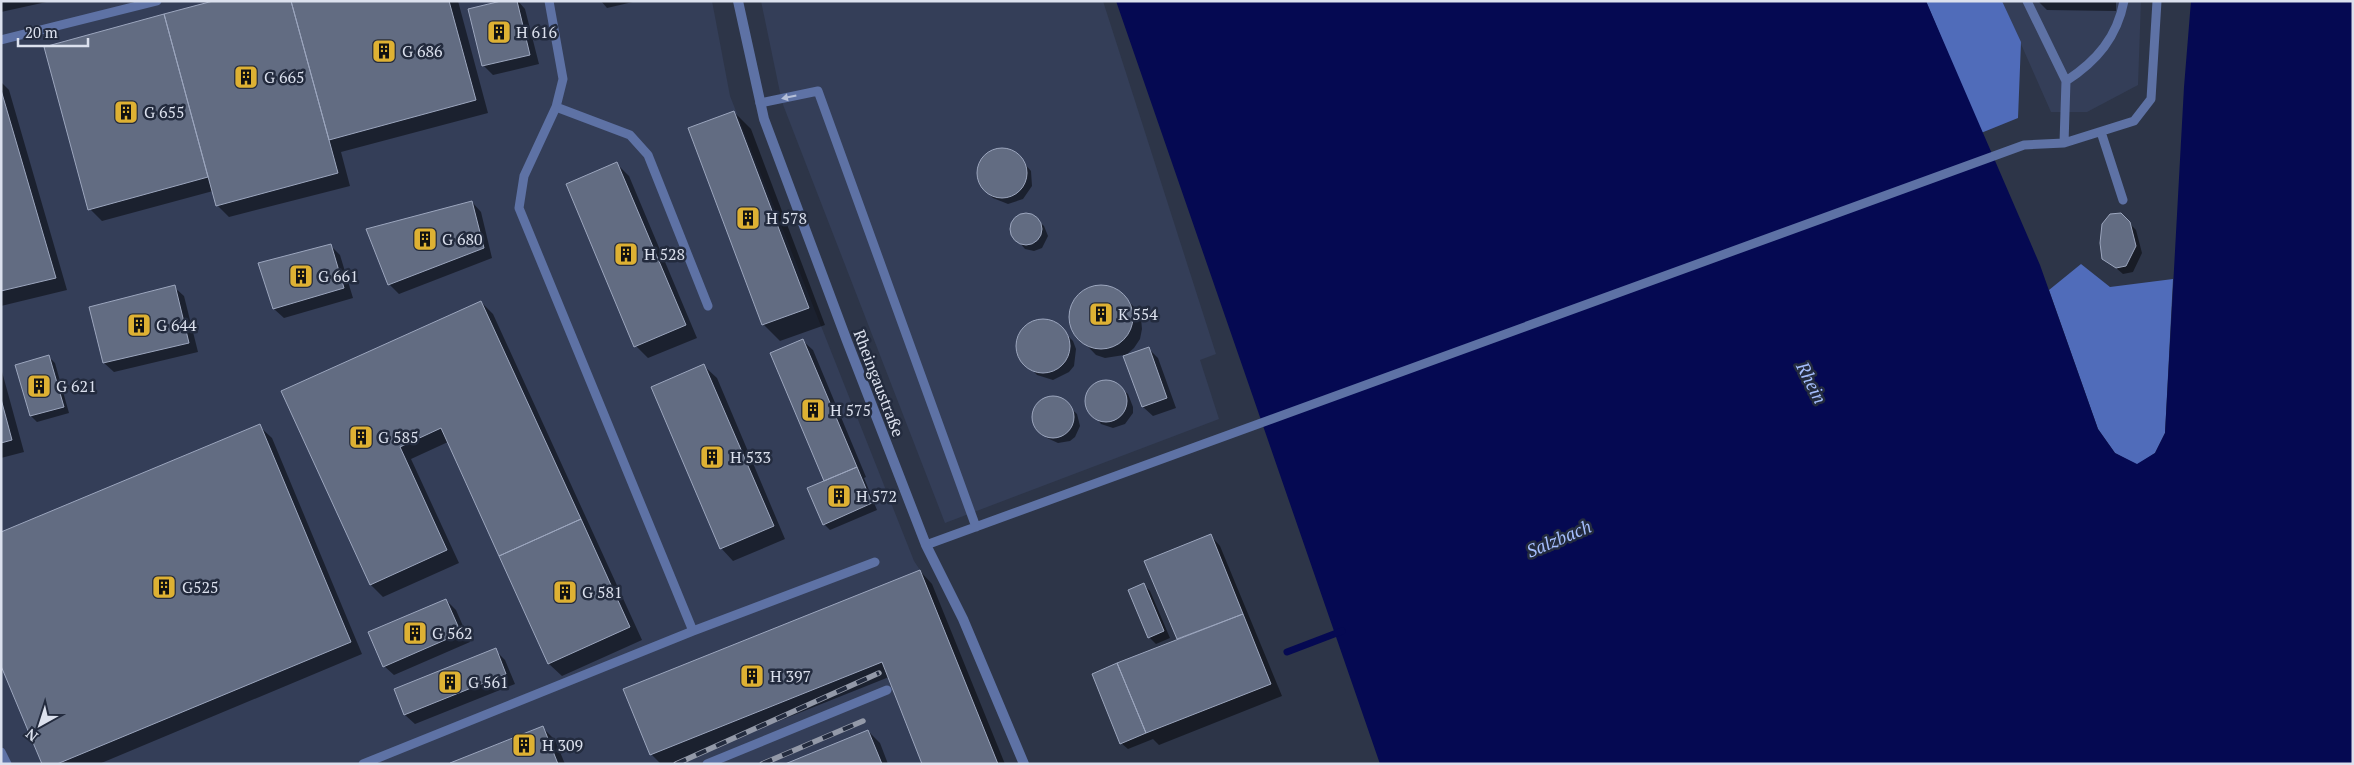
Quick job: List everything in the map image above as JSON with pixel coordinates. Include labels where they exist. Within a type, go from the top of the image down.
[{"type":"street","name":"Rheingaustraße","points":[[738,1],[760,103],[844,332],[926,545],[963,619],[1024,764]]},
{"type":"lane","points":[[1,40],[157,1]]},
{"type":"lane","points":[[549,1],[563,79],[556,107],[524,176],[519,208],[693,632]]},
{"type":"lane","points":[[2027,1],[2066,80],[2064,143]]},
{"type":"lane","points":[[2066,80],[2085,68],[2104,47],[2120,21],[2124,1]]},
{"type":"lane","points":[[926,545],[2024,145],[2064,143],[2134,122],[2150,99],[2157,1]]},
{"type":"lane","points":[[760,103],[818,91],[976,527]]},
{"type":"lane","points":[[556,107],[630,135],[648,155],[708,306]]},
{"type":"lane","points":[[2101,132],[2123,200]]},
{"type":"lane","points":[[363,764],[693,632],[875,562]]},
{"type":"lane","points":[[707,764],[887,690]]},
{"type":"lane","points":[[1,752],[7,764]]},
{"type":"shaded area","points":[[1,1],[712,1],[730,96],[914,561],[920,570],[998,764],[1,764]]},
{"type":"shaded area","points":[[761,1],[1103,1],[1216,354],[1200,360],[1219,419],[945,523],[782,102]]},
{"type":"shaded area","points":[[1926,1],[2002,1],[2021,42],[2018,118],[1981,133]]},
{"type":"shaded area","points":[[2002,1],[2141,1],[2138,85],[2087,112],[2051,112]]},
{"type":"shaded area","points":[[2081,264],[2110,287],[2173,279],[2165,433],[2155,453],[2137,465],[2115,453],[2098,429],[2049,290]]},
{"type":"water","name":"Rhein","points":[[1116,1],[1926,1],[2040,265],[2098,429],[2115,453],[2137,464],[2155,453],[2165,433],[2184,87],[2191,1],[2353,1],[2353,764],[1380,764]]},
{"type":"building","name":"G 665","points":[[213,1],[291,1],[338,173],[216,206],[164,14]]},
{"type":"building","name":"G 686","points":[[291,1],[449,1],[476,100],[329,140]]},
{"type":"building","name":"H 616","points":[[501,1],[517,1],[530,55],[482,66],[468,9]]},
{"type":"building","name":"G 655","points":[[164,14],[208,177],[88,210],[44,47]]},
{"type":"building","points":[[1,90],[56,278],[1,291]]},
{"type":"building","name":"H 578","points":[[734,111],[809,308],[762,325],[688,128]]},
{"type":"building","points":[[1002,148],[1020,155],[1027,173],[1020,191],[1002,198],[984,191],[977,173],[984,155]]},
{"type":"building","name":"H 528","points":[[617,162],[686,325],[634,347],[566,184]]},
{"type":"building","name":"G 680","points":[[472,201],[484,248],[388,285],[366,229]]},
{"type":"building","points":[[1026,213],[1032,214],[1037,218],[1041,223],[1041,235],[1037,240],[1032,244],[1026,245],[1020,244],[1015,240],[1011,235],[1010,229],[1011,223],[1015,218],[1020,214]]},
{"type":"building","points":[[2121,213],[2130,222],[2136,246],[2126,266],[2116,268],[2102,259],[2100,243],[2102,224],[2110,214]]},
{"type":"building","name":"G 661","points":[[331,244],[344,288],[273,309],[258,263]]},
{"type":"building","name":"G 644","points":[[175,285],[189,343],[103,363],[89,307]]},
{"type":"building","name":"K 554","points":[[1095,285],[1107,285],[1124,294],[1131,305],[1133,317],[1131,329],[1124,340],[1107,349],[1095,349],[1083,344],[1074,335],[1069,323],[1069,311],[1074,299],[1083,290]]},
{"type":"building","name":"G 585","points":[[481,301],[581,519],[499,556],[441,428],[400,447],[447,550],[370,585],[281,391]]},
{"type":"building","points":[[1038,319],[1048,319],[1058,323],[1066,331],[1070,346],[1066,361],[1058,369],[1048,373],[1038,373],[1028,369],[1020,361],[1016,351],[1016,341],[1020,331],[1028,323]]},
{"type":"building","name":"H 575","points":[[803,339],[857,467],[824,481],[770,353]]},
{"type":"building","points":[[1149,347],[1167,398],[1142,407],[1123,356]]},
{"type":"building","name":"G 621","points":[[49,355],[64,407],[30,416],[15,365]]},
{"type":"building","name":"H 533","points":[[704,364],[774,526],[720,549],[651,387]]},
{"type":"building","points":[[1110,380],[1118,383],[1124,389],[1127,401],[1124,413],[1118,419],[1102,422],[1094,419],[1088,413],[1085,397],[1088,389],[1094,383]]},
{"type":"building","points":[[1053,396],[1068,402],[1074,417],[1068,432],[1053,438],[1038,432],[1032,417],[1038,402]]},
{"type":"building","points":[[1,399],[12,440],[1,443]]},
{"type":"building","name":"G525","points":[[260,424],[351,642],[57,764],[42,764],[1,666],[1,532]]},
{"type":"building","name":"H 572","points":[[857,467],[872,503],[823,525],[807,488]]},
{"type":"building","name":"G 581","points":[[581,519],[630,627],[548,664],[499,556]]},
{"type":"building","points":[[1211,534],[1243,614],[1177,639],[1144,561]]},
{"type":"building","name":"H 397","points":[[920,570],[998,764],[922,764],[882,662],[650,755],[623,689]]},
{"type":"building","points":[[1144,583],[1164,631],[1148,638],[1128,590]]},
{"type":"building","name":"G 562","points":[[446,599],[461,633],[383,667],[368,632]]},
{"type":"building","points":[[1243,614],[1271,684],[1146,733],[1117,663]]},
{"type":"building","name":"G 561","points":[[496,648],[506,674],[404,715],[394,689]]},
{"type":"building","points":[[1117,663],[1146,733],[1120,744],[1092,674]]},
{"type":"building","name":"H 309","points":[[543,726],[558,764],[450,764],[450,763]]},
{"type":"building","points":[[868,730],[882,764],[785,764]]},
{"type":"waterway","name":"Salzbach","points":[[1287,652],[1342,631]]},
{"type":"railway","points":[[676,764],[879,673]]},
{"type":"railway","points":[[762,764],[863,721]]},
{"type":"place","name":"H 616","points":[[499,32]]},
{"type":"place","name":"G 686","points":[[384,51]]},
{"type":"place","name":"G 665","points":[[246,77]]},
{"type":"place","name":"G 655","points":[[126,112]]},
{"type":"place","name":"H 578","points":[[748,218]]},
{"type":"place","name":"G 680","points":[[425,239]]},
{"type":"place","name":"H 528","points":[[626,254]]},
{"type":"place","name":"G 661","points":[[301,276]]},
{"type":"place","name":"K 554","points":[[1101,314]]},
{"type":"place","name":"G 644","points":[[139,325]]},
{"type":"place","name":"G 621","points":[[39,386]]},
{"type":"place","name":"H 575","points":[[813,410]]},
{"type":"place","name":"G 585","points":[[361,437]]},
{"type":"place","name":"H 533","points":[[712,457]]},
{"type":"place","name":"H 572","points":[[839,496]]},
{"type":"place","name":"G525","points":[[164,587]]},
{"type":"place","name":"G 581","points":[[565,592]]},
{"type":"place","name":"G 562","points":[[415,633]]},
{"type":"place","name":"H 397","points":[[752,676]]},
{"type":"place","name":"G 561","points":[[450,682]]},
{"type":"place","name":"H 309","points":[[524,745]]}]
